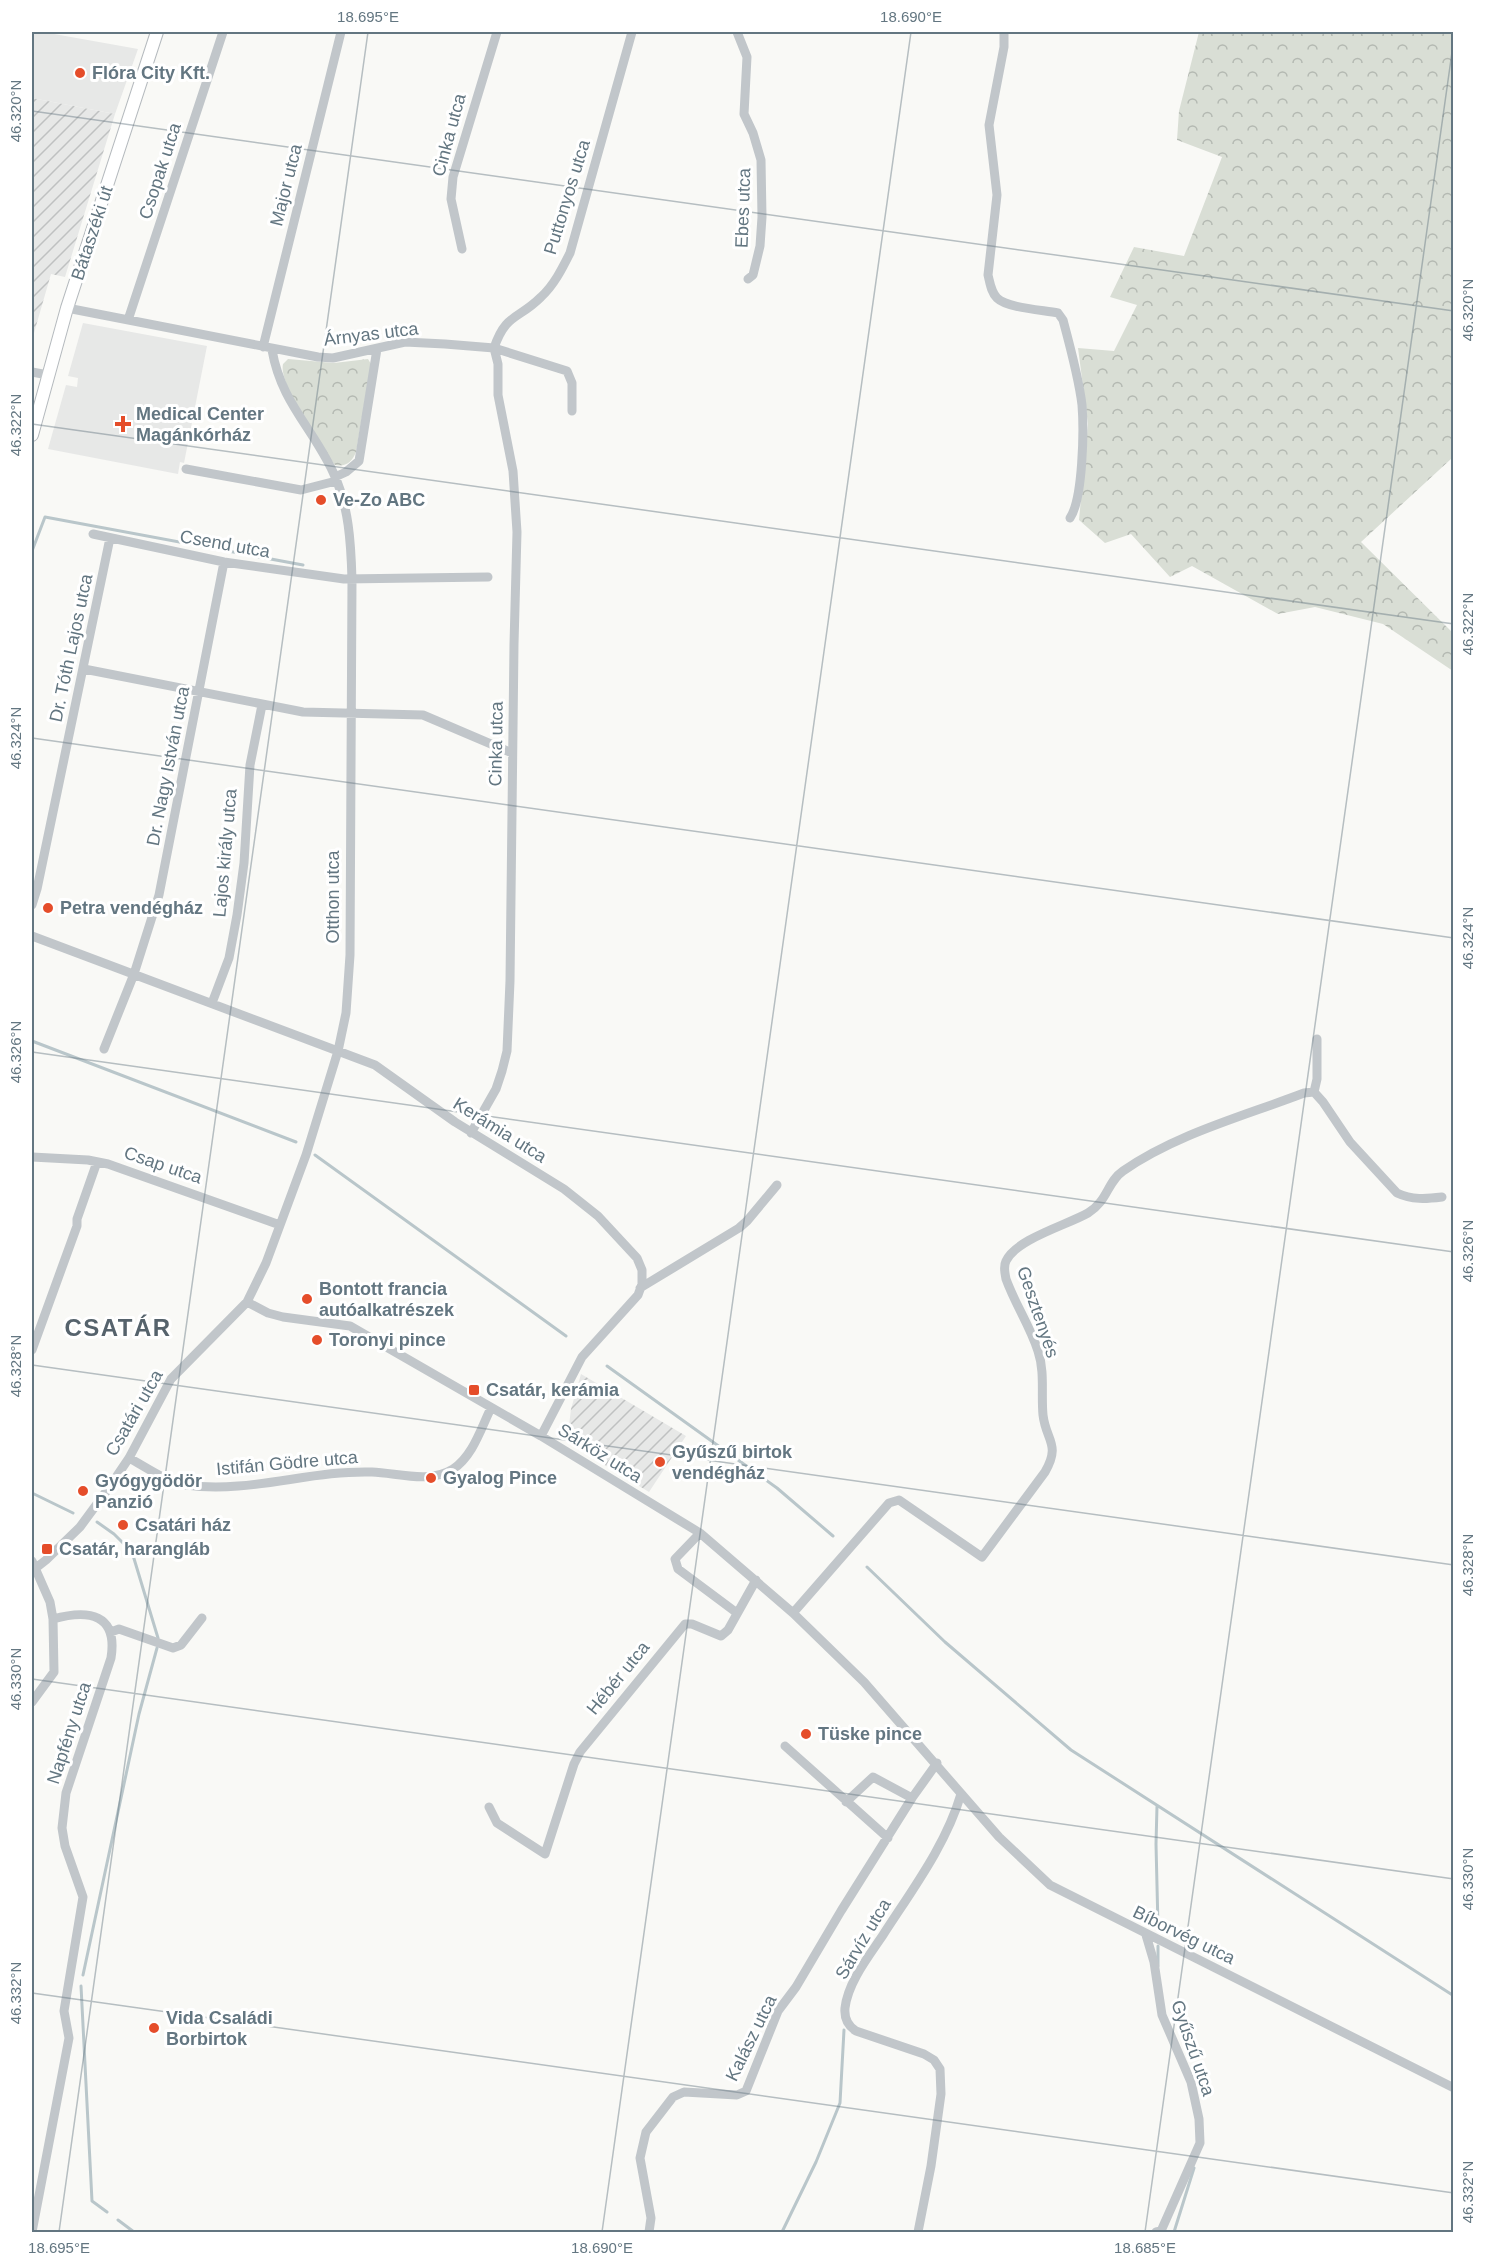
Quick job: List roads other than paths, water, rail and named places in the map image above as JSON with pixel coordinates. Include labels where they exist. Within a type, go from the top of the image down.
[{"type":"main road","name":"Bátaszéki út","points":[[32,435],[67,308],[157,32]]},
{"type":"street","name":"Csopak utca","points":[[128,320],[223,32]]},
{"type":"street","name":"Major utca","points":[[268,348],[341,32]]},
{"type":"street","name":"Cinka utca","points":[[462,249],[451,199],[453,177],[497,32]]},
{"type":"street","name":"Puttonyos utca","points":[[494,348],[500,331],[511,318],[542,297],[556,279],[570,253],[632,32]]},
{"type":"street","name":"Ebes utca","points":[[737,32],[747,57],[744,114],[753,133],[761,160],[763,188],[760,246],[753,275],[748,279]]},
{"type":"street","points":[[1004,32],[1005,46],[989,126],[998,195],[988,275],[990,286],[997,298],[1007,304],[1058,314],[1064,320],[1082,405],[1080,490],[1075,510],[1070,518]]},
{"type":"street","name":"Árnyas utca","points":[[67,308],[268,348],[333,358],[405,342],[494,348],[567,371],[572,383],[572,411]]},
{"type":"street","name":"Otthon utca","points":[[247,1302],[267,1263],[306,1155],[338,1051],[346,1013],[350,955],[352,580],[349,529],[336,479],[281,384],[268,348]]},
{"type":"street","name":"Cinka utca","points":[[471,1133],[496,1089],[507,1051],[517,532],[513,471],[498,395],[498,364],[494,348]]},
{"type":"street","points":[[186,470],[284,489],[302,490],[336,479],[359,461],[377,349]]},
{"type":"street","points":[[32,372],[48,375]]},
{"type":"street","name":"Csend utca","points":[[93,534],[225,562],[352,580],[488,577]]},
{"type":"street","name":"Dr. Tóth Lajos utca","points":[[32,905],[111,538]]},
{"type":"street","name":"Dr. Nagy István utca","points":[[134,974],[159,895],[225,562]]},
{"type":"street","points":[[84,669],[303,712],[423,715],[512,753]]},
{"type":"street","name":"Lajos király utca","points":[[212,1003],[229,958],[237,915],[243,863],[249,765],[262,705]]},
{"type":"street","name":"Kerámia utca","points":[[32,936],[375,1065],[471,1133],[564,1189],[598,1216],[637,1258],[642,1270],[640,1288]]},
{"type":"street","points":[[104,1049],[134,974]]},
{"type":"street","points":[[1317,1039],[1317,1079],[1314,1092],[1350,1142],[1397,1193],[1422,1199],[1442,1197]]},
{"type":"street","name":"Gesztenyés","points":[[793,1613],[889,1503],[899,1500],[982,1557],[1046,1472],[1053,1452],[1043,1415],[1044,1393],[1039,1352],[1006,1279],[1004,1268],[1012,1252],[1088,1213],[1100,1204],[1122,1172],[1168,1144],[1305,1093],[1314,1092]]},
{"type":"street","name":"Csap utca","points":[[32,1158],[108,1164],[280,1225]]},
{"type":"street","points":[[32,1350],[77,1226],[77,1219],[97,1162]]},
{"type":"street","points":[[541,1436],[582,1357],[631,1303],[640,1288],[739,1228],[777,1185]]},
{"type":"street","name":"Sárköz utca","points":[[247,1302],[268,1313],[283,1317],[350,1326],[541,1436],[700,1533],[793,1613],[864,1682],[937,1763]]},
{"type":"street","name":"Csatári utca","points":[[33,1567],[80,1527],[129,1458],[171,1379],[247,1302]]},
{"type":"street","name":"Istifán Gödre utca","points":[[129,1458],[183,1485],[246,1486],[343,1473],[373,1472],[409,1477],[435,1475],[452,1469],[469,1453],[491,1408]]},
{"type":"street","points":[[700,1533],[675,1559],[675,1564],[678,1569],[737,1613]]},
{"type":"street","points":[[32,1702],[54,1672],[53,1619],[50,1602],[33,1567]]},
{"type":"street","name":"Hébér utca","points":[[489,1808],[496,1823],[545,1854],[580,1752],[685,1624],[692,1624],[721,1636],[728,1630],[756,1580]]},
{"type":"street","points":[[53,1619],[70,1614],[86,1614],[99,1618],[111,1632],[119,1629],[172,1648],[181,1645],[202,1618]]},
{"type":"street","name":"Napfény utca","points":[[32,2232],[69,2038],[64,2011],[83,1897],[65,1846],[63,1811],[69,1783],[111,1658],[114,1641],[111,1632]]},
{"type":"street","points":[[785,1746],[888,1838]]},
{"type":"street","name":"Bíborvég utca","points":[[937,1763],[999,1837],[1050,1885],[1454,2088]]},
{"type":"street","name":"Kalász utca","points":[[649,2232],[651,2218],[640,2158],[646,2132],[673,2097],[684,2092],[737,2095],[746,2091],[778,2011],[796,1987],[840,1911],[937,1763]]},
{"type":"street","points":[[846,1802],[873,1777],[912,1798]]},
{"type":"street","name":"Sárvíz utca","points":[[918,2232],[931,2166],[941,2094],[940,2069],[934,2060],[924,2054],[856,2031],[849,2026],[845,2009],[855,1981],[869,1956],[931,1861],[955,1815],[961,1794]]},
{"type":"street","name":"Gyűszű utca","points":[[1146,1935],[1154,1962],[1162,2015],[1191,2082],[1200,2143],[1161,2231],[1156,2232]]},
{"type":"waterway","points":[[32,551],[45,517],[303,565]]},
{"type":"waterway","points":[[32,1041],[296,1142]]},
{"type":"waterway","points":[[315,1155],[566,1336]]},
{"type":"waterway","points":[[607,1366],[777,1488],[833,1536]]},
{"type":"waterway","points":[[32,1493],[73,1513]]},
{"type":"waterway","points":[[97,1522],[114,1534],[132,1552],[158,1638]]},
{"type":"waterway","points":[[867,1567],[945,1642],[1071,1750],[1454,1996]]},
{"type":"waterway","points":[[83,1975],[139,1714],[157,1648]]},
{"type":"waterway","points":[[1157,1806],[1158,1927]]},
{"type":"waterway","points":[[1158,1946],[1158,1966]]},
{"type":"waterway","points":[[81,1986],[92,2201],[107,2212]]},
{"type":"waterway","points":[[782,2232],[816,2162],[840,2103],[844,2030]]},
{"type":"waterway","points":[[1174,2232],[1194,2168]]},
{"type":"waterway","points":[[118,2220],[134,2232]]},
{"type":"place","name":"Flóra City Kft.","points":[[80,73]]},
{"type":"place","name":"Medical Center Magánkórház","points":[[123,424]]},
{"type":"place","name":"Ve-Zo ABC","points":[[321,500]]},
{"type":"place","name":"Petra vendégház","points":[[48,908]]},
{"type":"place","name":"Bontott francia autóalkatrészek","points":[[307,1299]]},
{"type":"place","name":"Toronyi pince","points":[[317,1340]]},
{"type":"place","name":"Csatár, kerámia","points":[[474,1390]]},
{"type":"place","name":"Gyűszű birtok vendégház","points":[[660,1462]]},
{"type":"place","name":"Gyalog Pince","points":[[431,1478]]},
{"type":"place","name":"Gyógygödör Panzió","points":[[83,1491]]},
{"type":"place","name":"Csatári ház","points":[[123,1525]]},
{"type":"place","name":"Csatár, harangláb","points":[[47,1549]]},
{"type":"place","name":"Tüske pince","points":[[806,1734]]},
{"type":"place","name":"Vida Családi Borbirtok","points":[[154,2028]]},
{"type":"district","name":"CSATÁR","points":[[118,1328]]}]
